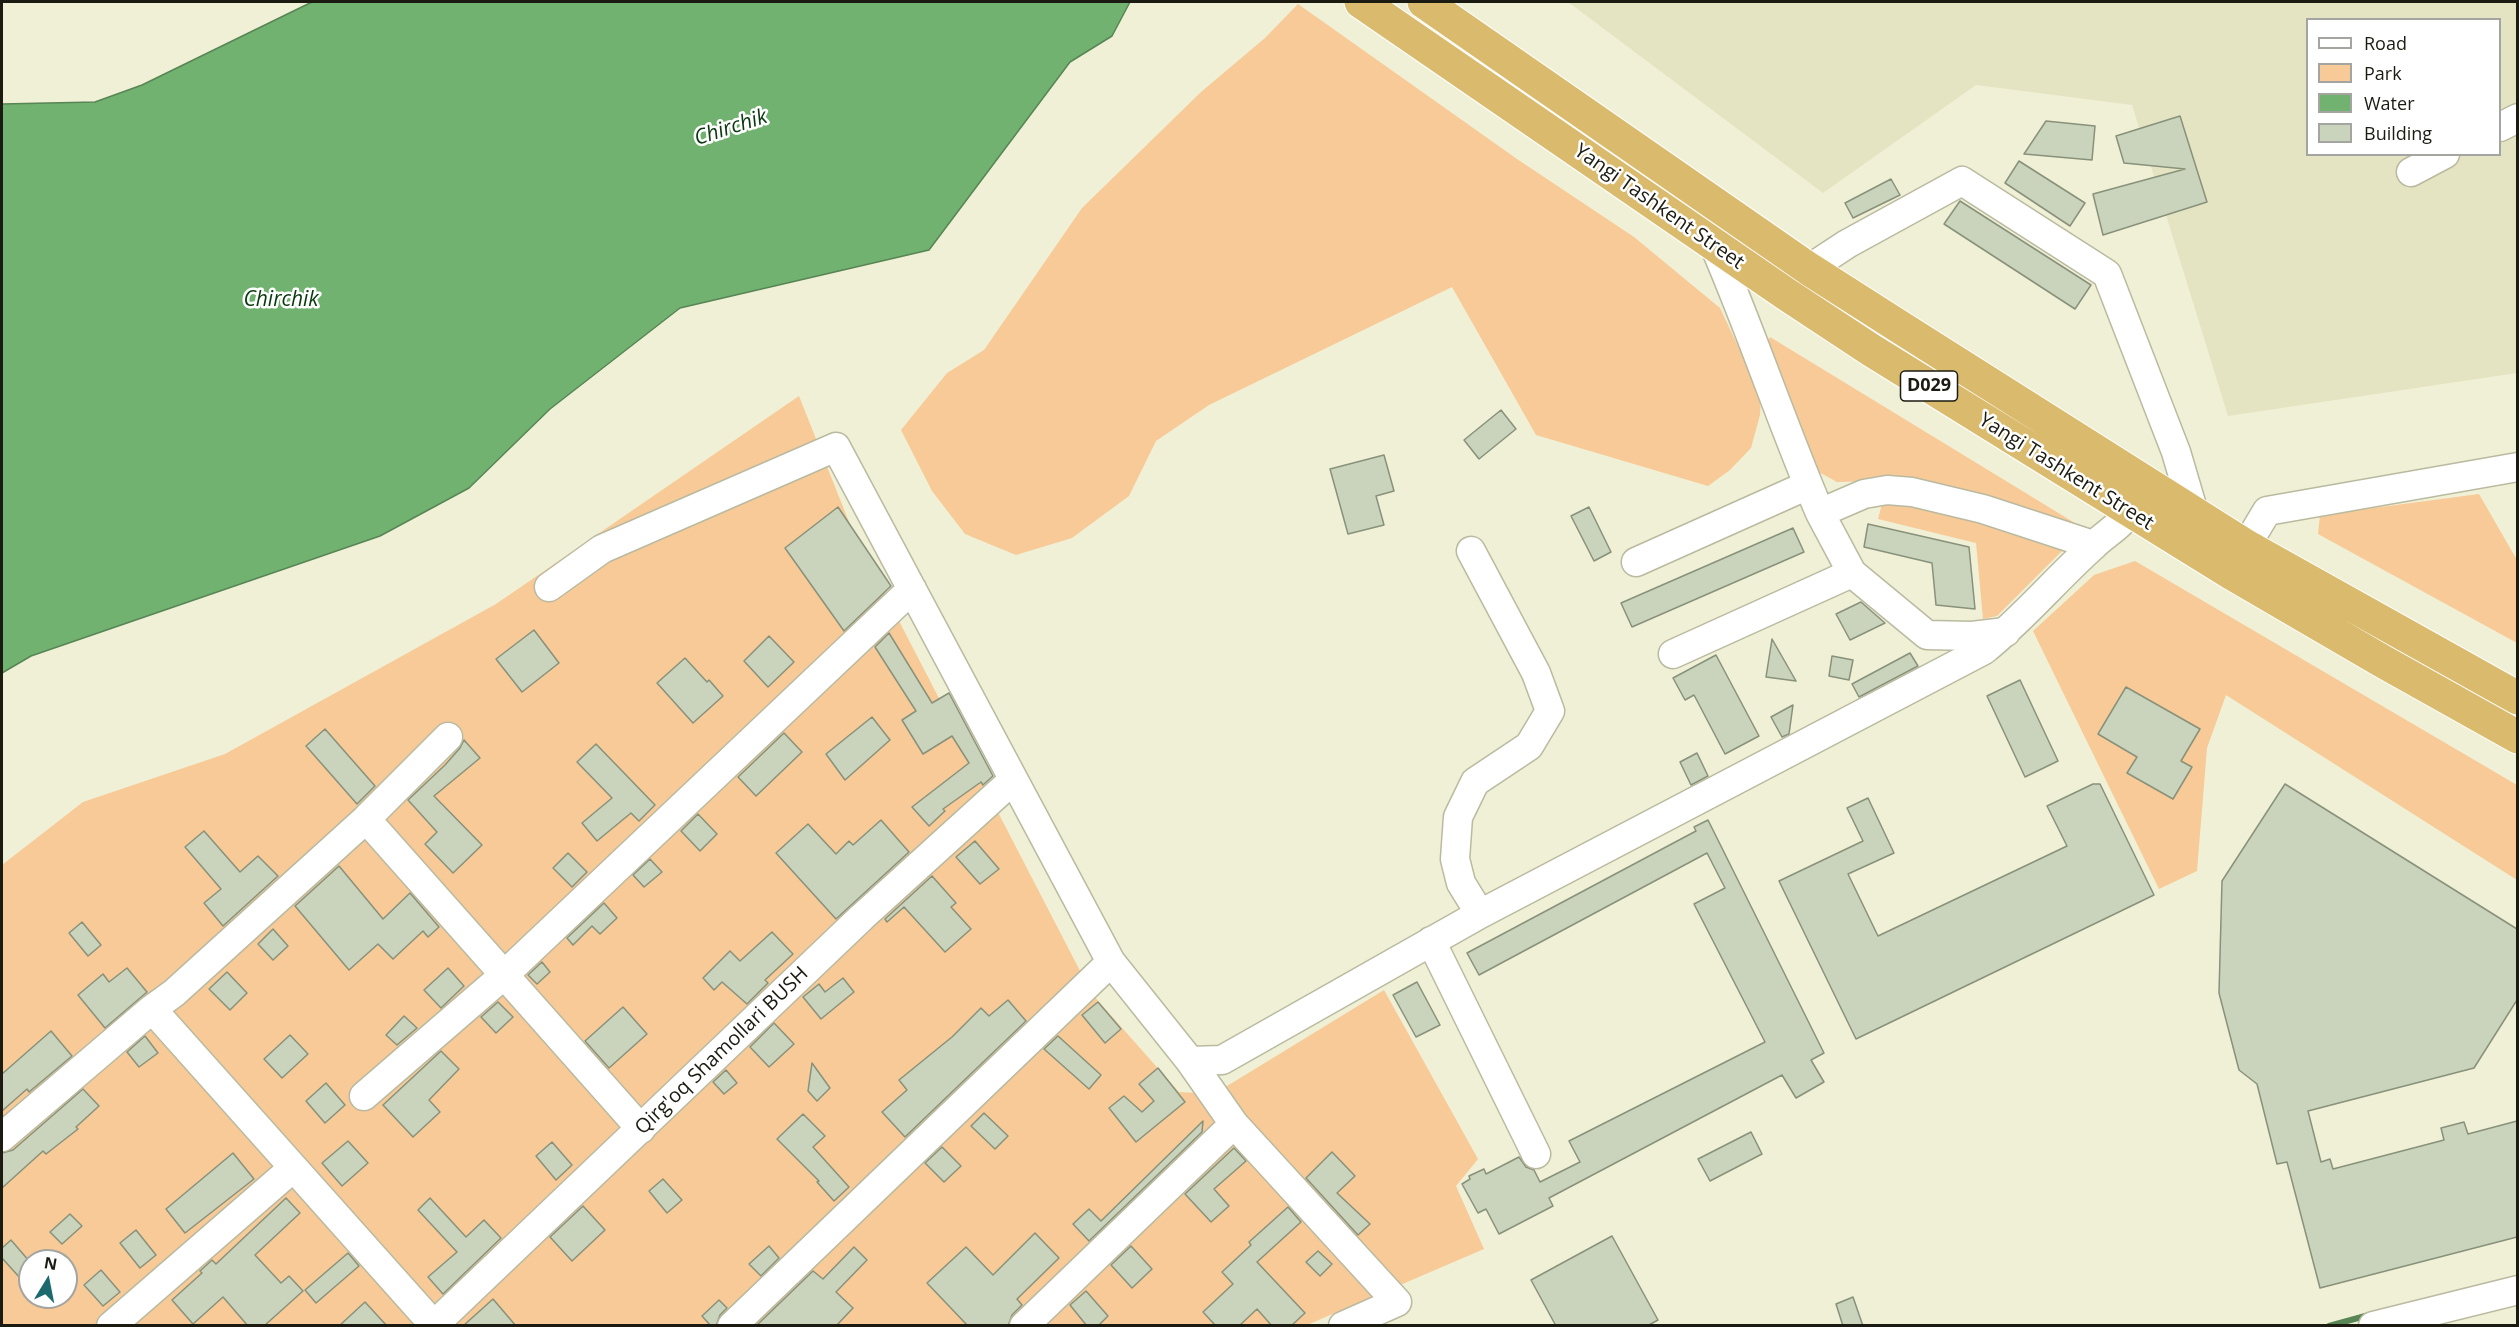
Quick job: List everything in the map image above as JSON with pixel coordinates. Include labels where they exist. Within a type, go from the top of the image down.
[{"type":"highway","name":"Yangi Tashkent Street","points":[[1361,2],[1871,350],[2130,511],[2382,661],[2517,737]]},
{"type":"highway","name":"Yangi Tashkent Street","points":[[1424,2],[1809,269],[2247,546],[2517,698]]},
{"type":"street","points":[[2501,126],[2517,118]]},
{"type":"street","points":[[2411,172],[2441,156]]},
{"type":"street","points":[[1809,269],[1847,244],[1962,181],[2107,274],[2176,453],[2194,513]]},
{"type":"street","points":[[1714,245],[1744,315],[1793,452],[1820,513],[1852,573],[1927,635],[1972,636],[2006,632]]},
{"type":"street","points":[[549,587],[602,549],[836,447],[1110,962],[1190,1061],[1234,1124],[1397,1302],[1343,1326]]},
{"type":"street","points":[[2247,546],[2267,511],[2517,467]]},
{"type":"street","points":[[1636,561],[1808,485]]},
{"type":"street","points":[[1820,513],[1864,494],[1887,490],[1912,492],[1983,509],[2093,545]]},
{"type":"street","points":[[1190,1061],[1222,1060],[1480,914],[1984,650],[2006,632],[2093,545],[2122,524],[2130,511]]},
{"type":"street","points":[[1471,551],[1536,673],[1550,711],[1529,746],[1475,782],[1458,818],[1455,859],[1461,883],[1480,914]]},
{"type":"street","points":[[1673,654],[1852,573]]},
{"type":"street","points":[[364,1096],[504,975],[912,589]]},
{"type":"street","points":[[2,1137],[152,1009],[174,993],[366,819],[448,736]]},
{"type":"street","name":"Qirg'oq Shamollari BUSH","points":[[434,1325],[861,917],[1013,780]]},
{"type":"street","points":[[366,819],[641,1129]]},
{"type":"street","points":[[1431,941],[1536,1154]]},
{"type":"street","points":[[732,1326],[1110,962]]},
{"type":"street","points":[[152,1009],[434,1325]]},
{"type":"street","points":[[1024,1326],[1234,1124]]},
{"type":"street","points":[[111,1326],[293,1168]]},
{"type":"street","points":[[2373,1326],[2517,1290]]},
{"type":"shaded area","points":[[1568,2],[2517,2],[2517,373],[2228,416],[2132,105],[1976,85],[1823,193]]},
{"type":"green space","points":[[1298,4],[1517,159],[1634,237],[1720,308],[1761,395],[1760,415],[1751,448],[1730,470],[1708,486],[1536,435],[1452,287],[1209,405],[1156,441],[1129,496],[1072,538],[1016,555],[965,534],[932,491],[901,430],[947,373],[984,350],[1082,208],[1201,92],[1265,38]]},
{"type":"green space","points":[[1770,337],[2083,528],[1883,481],[1837,482],[1815,470],[1767,341]]},
{"type":"green space","points":[[799,396],[853,532],[1092,994],[1179,1092],[1214,1094],[1384,990],[1478,1159],[1456,1186],[1484,1249],[1307,1325],[2,1326],[2,865],[83,802],[225,754],[496,604]]},
{"type":"green space","points":[[2479,494],[2517,560],[2517,643],[2318,534],[2320,515]]},
{"type":"green space","points":[[1882,504],[1952,515],[2065,548],[1997,616],[1983,619],[1976,543],[1878,519]]},
{"type":"green space","points":[[2135,561],[2517,785],[2517,880],[2226,695],[2207,748],[2197,871],[2159,889],[2033,631],[2094,575]]},
{"type":"water","name":"Chirchik","points":[[312,2],[1130,2],[1112,36],[1070,62],[929,250],[680,308],[550,409],[469,488],[380,536],[31,656],[2,673],[2,104],[95,102],[142,85]]},
{"type":"building","points":[[2180,116],[2207,202],[2103,235],[2093,194],[2185,169],[2124,163],[2116,136]]},
{"type":"building","points":[[2046,121],[2095,126],[2092,160],[2024,154]]},
{"type":"building","points":[[2019,161],[2085,203],[2070,226],[2005,183]]},
{"type":"building","points":[[1891,179],[1900,195],[1853,218],[1845,203]]},
{"type":"building","points":[[1960,201],[2091,285],[2075,309],[1944,224]]},
{"type":"building","points":[[1501,410],[1516,429],[1479,459],[1464,440]]},
{"type":"building","points":[[1384,455],[1394,491],[1376,496],[1384,525],[1348,534],[1330,469]]},
{"type":"building","points":[[838,507],[891,586],[844,631],[785,548]]},
{"type":"building","points":[[1589,507],[1611,552],[1594,561],[1571,516]]},
{"type":"building","points":[[1868,524],[1969,547],[1975,609],[1936,605],[1932,563],[1864,547]]},
{"type":"building","points":[[1793,528],[1804,552],[1632,627],[1621,603]]},
{"type":"building","points":[[1861,602],[1885,623],[1850,640],[1836,614]]},
{"type":"building","points":[[534,630],[559,663],[522,692],[496,659]]},
{"type":"building","points":[[889,633],[932,703],[949,693],[993,776],[983,785],[981,782],[943,809],[945,811],[929,826],[912,807],[969,763],[952,736],[923,754],[902,720],[916,711],[875,647]]},
{"type":"building","points":[[769,636],[794,662],[768,687],[744,661]]},
{"type":"building","points":[[1772,639],[1796,681],[1766,677]]},
{"type":"building","points":[[1910,653],[1918,666],[1859,697],[1852,684]]},
{"type":"building","points":[[1716,655],[1759,736],[1725,754],[1694,695],[1685,700],[1673,678]]},
{"type":"building","points":[[1832,656],[1853,660],[1849,680],[1829,676]]},
{"type":"building","points":[[685,658],[723,696],[693,723],[657,683]]},
{"type":"building","points":[[2020,680],[2058,761],[2025,777],[1987,696]]},
{"type":"building","points":[[2126,687],[2200,729],[2181,761],[2192,767],[2173,799],[2127,773],[2137,757],[2098,734]]},
{"type":"building","points":[[1793,705],[1789,734],[1782,737],[1771,717]]},
{"type":"building","points":[[872,717],[890,740],[845,780],[826,754]]},
{"type":"building","points":[[325,729],[375,786],[357,804],[306,746]]},
{"type":"building","points":[[784,733],[802,752],[756,796],[738,777]]},
{"type":"building","points":[[464,740],[480,758],[434,796],[482,845],[453,873],[425,844],[437,832],[408,800],[445,765]]},
{"type":"building","points":[[596,744],[655,805],[639,821],[631,813],[597,841],[582,823],[612,798],[577,762]]},
{"type":"building","points":[[1697,753],[1708,776],[1691,785],[1680,762]]},
{"type":"building","points":[[2093,784],[2100,784],[2154,895],[1856,1039],[1779,881],[1863,841],[1847,808],[1868,798],[1894,853],[1848,874],[1878,936],[2067,846],[2047,806]]},
{"type":"building","points":[[2285,784],[2517,929],[2517,1000],[2474,1068],[2308,1111],[2321,1162],[2330,1159],[2333,1169],[2444,1140],[2441,1128],[2464,1122],[2468,1134],[2517,1121],[2517,1237],[2320,1288],[2287,1162],[2277,1164],[2257,1084],[2239,1070],[2219,993],[2222,881]]},
{"type":"building","points":[[698,814],[717,834],[700,851],[681,831]]},
{"type":"building","points":[[881,820],[909,852],[836,919],[776,853],[808,824],[836,854],[849,841],[853,845]]},
{"type":"building","points":[[1708,820],[1824,1053],[1811,1060],[1824,1082],[1796,1098],[1782,1075],[1549,1198],[1553,1206],[1499,1234],[1486,1209],[1478,1213],[1462,1184],[1470,1179],[1469,1176],[1484,1169],[1486,1174],[1519,1157],[1526,1167],[1534,1170],[1540,1182],[1580,1162],[1569,1141],[1765,1042],[1694,904],[1725,888],[1707,853],[1479,975],[1467,953],[1696,831],[1694,827]]},
{"type":"building","points":[[204,831],[240,872],[258,856],[278,876],[223,926],[204,903],[221,889],[185,847]]},
{"type":"building","points":[[975,841],[999,869],[980,884],[956,857]]},
{"type":"building","points":[[568,853],[587,872],[572,887],[553,868]]},
{"type":"building","points":[[650,859],[662,872],[644,887],[633,875]]},
{"type":"building","points":[[339,866],[383,919],[410,893],[439,927],[428,937],[423,931],[393,959],[378,944],[349,970],[295,906]]},
{"type":"building","points":[[932,876],[956,903],[951,907],[971,929],[945,952],[904,907],[887,922],[885,919]]},
{"type":"building","points":[[604,903],[617,918],[600,934],[592,926],[573,945],[567,938]]},
{"type":"building","points":[[82,922],[101,945],[88,956],[69,933]]},
{"type":"building","points":[[273,929],[288,946],[273,960],[258,944]]},
{"type":"building","points":[[772,932],[793,954],[765,980],[768,983],[747,1004],[722,982],[714,990],[703,978],[730,951],[740,961]]},
{"type":"building","points":[[542,962],[550,972],[537,984],[528,975]]},
{"type":"building","points":[[127,968],[147,992],[105,1028],[78,995],[103,974],[109,982]]},
{"type":"building","points":[[448,968],[464,986],[441,1008],[424,990]]},
{"type":"building","points":[[227,972],[247,993],[230,1010],[209,989]]},
{"type":"building","points":[[843,978],[854,992],[821,1019],[803,997],[819,984],[825,992]]},
{"type":"building","points":[[1417,982],[1440,1025],[1416,1037],[1393,995]]},
{"type":"building","points":[[1008,1000],[1026,1021],[905,1137],[882,1112],[907,1090],[899,1080],[952,1037],[981,1008],[989,1016]]},
{"type":"building","points":[[498,1002],[513,1017],[496,1033],[481,1017]]},
{"type":"building","points":[[1098,1002],[1121,1029],[1105,1043],[1082,1015]]},
{"type":"building","points":[[623,1007],[647,1034],[609,1068],[585,1041]]},
{"type":"building","points":[[404,1016],[417,1028],[397,1045],[386,1035]]},
{"type":"building","points":[[774,1023],[794,1044],[769,1067],[750,1047]]},
{"type":"building","points":[[51,1031],[72,1056],[29,1092],[27,1089],[2,1111],[2,1074]]},
{"type":"building","points":[[290,1035],[308,1054],[282,1078],[264,1059]]},
{"type":"building","points":[[145,1036],[158,1053],[139,1067],[127,1052]]},
{"type":"building","points":[[1058,1036],[1101,1075],[1089,1089],[1044,1049]]},
{"type":"building","points":[[441,1051],[459,1069],[429,1100],[440,1112],[413,1137],[383,1105]]},
{"type":"building","points":[[812,1063],[830,1088],[817,1101],[808,1091]]},
{"type":"building","points":[[1158,1068],[1185,1102],[1136,1142],[1109,1108],[1124,1096],[1142,1112],[1154,1101],[1139,1084]]},
{"type":"building","points":[[726,1070],[737,1083],[724,1094],[713,1082]]},
{"type":"building","points":[[326,1083],[345,1105],[325,1123],[306,1101]]},
{"type":"building","points":[[83,1089],[99,1106],[76,1127],[78,1129],[46,1154],[43,1151],[2,1188],[2,1153],[13,1150]]},
{"type":"building","points":[[984,1113],[1008,1136],[995,1149],[971,1126]]},
{"type":"building","points":[[803,1114],[825,1136],[813,1147],[849,1187],[834,1201],[817,1182],[819,1181],[777,1139]]},
{"type":"building","points":[[1203,1121],[1202,1132],[1089,1241],[1073,1224],[1089,1209],[1101,1221]]},
{"type":"building","points":[[1751,1132],[1762,1154],[1710,1181],[1698,1159]]},
{"type":"building","points":[[348,1141],[368,1163],[342,1186],[322,1163]]},
{"type":"building","points":[[552,1142],[572,1165],[556,1180],[536,1156]]},
{"type":"building","points":[[942,1147],[961,1166],[944,1182],[925,1163]]},
{"type":"building","points":[[1234,1148],[1246,1161],[1214,1189],[1229,1206],[1211,1222],[1185,1194]]},
{"type":"building","points":[[1332,1152],[1355,1176],[1337,1193],[1370,1224],[1358,1235],[1306,1178]]},
{"type":"building","points":[[233,1153],[254,1179],[185,1233],[166,1209]]},
{"type":"building","points":[[663,1179],[682,1200],[667,1213],[649,1191]]},
{"type":"building","points":[[286,1198],[300,1213],[255,1255],[281,1283],[289,1276],[303,1291],[264,1326],[248,1326],[223,1297],[193,1324],[172,1300],[202,1273],[200,1271],[212,1260],[216,1264]]},
{"type":"building","points":[[430,1198],[466,1237],[484,1220],[501,1238],[443,1294],[428,1277],[457,1252],[418,1210]]},
{"type":"building","points":[[583,1206],[605,1230],[572,1261],[550,1237]]},
{"type":"building","points":[[1288,1207],[1301,1222],[1257,1262],[1305,1313],[1291,1326],[1272,1326],[1257,1309],[1239,1326],[1216,1326],[1203,1312],[1233,1284],[1222,1272],[1251,1245],[1249,1242]]},
{"type":"building","points":[[70,1214],[82,1226],[62,1244],[50,1232]]},
{"type":"building","points":[[136,1230],[156,1255],[140,1268],[120,1243]]},
{"type":"building","points":[[1035,1233],[1059,1258],[1017,1299],[1022,1305],[1012,1315],[1008,1326],[968,1326],[927,1283],[966,1247],[993,1275]]},
{"type":"building","points":[[1612,1236],[1658,1320],[1647,1326],[1556,1326],[1531,1280]]},
{"type":"building","points":[[11,1240],[19,1249],[18,1276],[2,1258],[2,1248]]},
{"type":"building","points":[[769,1246],[779,1258],[761,1276],[749,1264]]},
{"type":"building","points":[[1131,1246],[1152,1269],[1132,1288],[1111,1265]]},
{"type":"building","points":[[854,1247],[867,1260],[836,1292],[853,1308],[836,1326],[756,1326],[813,1271],[823,1279]]},
{"type":"building","points":[[1318,1251],[1332,1264],[1320,1276],[1306,1262]]},
{"type":"building","points":[[348,1253],[359,1266],[316,1303],[305,1290]]},
{"type":"building","points":[[101,1270],[120,1292],[103,1306],[84,1285]]},
{"type":"building","points":[[1086,1291],[1108,1316],[1098,1326],[1087,1326],[1070,1305]]},
{"type":"building","points":[[1853,1297],[1863,1326],[1843,1326],[1836,1304]]},
{"type":"building","points":[[493,1299],[516,1326],[463,1326]]},
{"type":"building","points":[[719,1300],[727,1308],[720,1315],[716,1326],[711,1326],[702,1316]]},
{"type":"building","points":[[365,1302],[387,1326],[339,1326]]},
{"type":"waterway","points":[[2329,1326],[2369,1315]]}]
